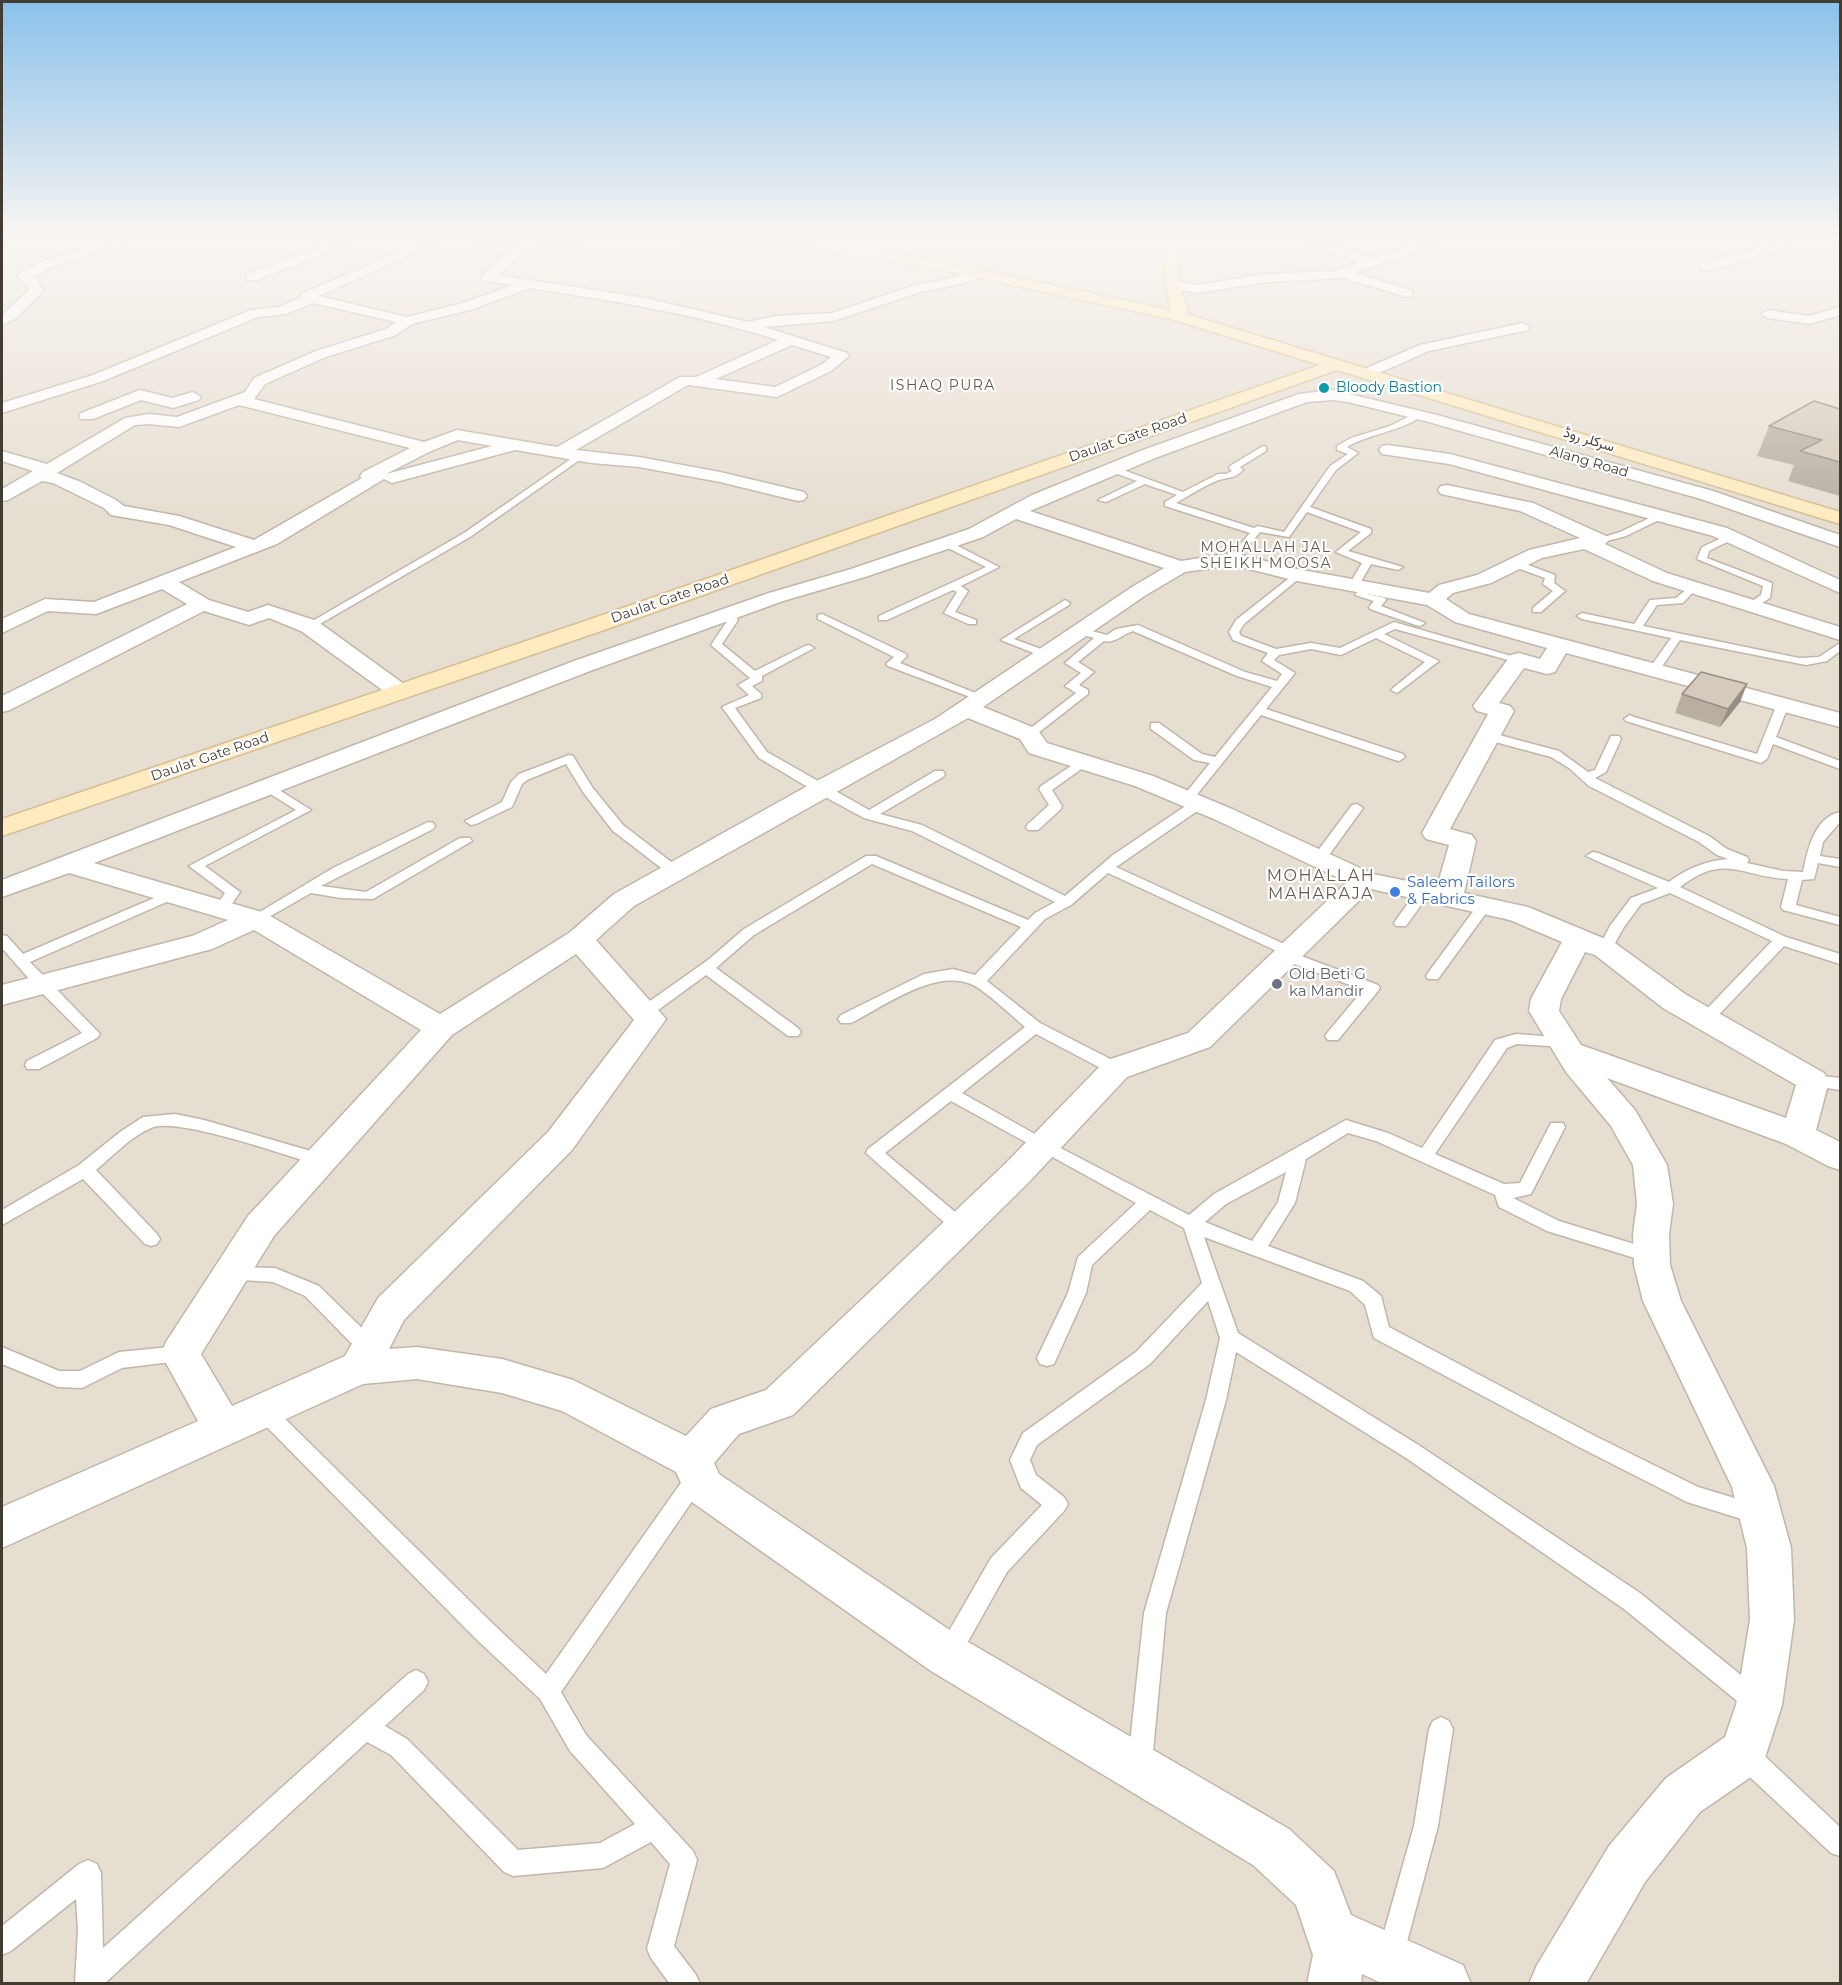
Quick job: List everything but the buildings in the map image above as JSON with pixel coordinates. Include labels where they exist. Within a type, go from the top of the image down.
[{"type":"main road","name":"سرکلر روڈ","points":[[1225,331],[1840,518]]},
{"type":"main road","name":"Daulat Gate Road","points":[[2,828],[400,692],[1336,365]]},
{"type":"street","points":[[2,408],[98,378],[213,331]]},
{"type":"street","points":[[2,496],[104,439],[131,421],[149,419],[179,422],[236,392],[321,354],[393,331]]},
{"type":"street","points":[[560,452],[685,380],[777,392],[826,368],[842,356],[760,331]]},
{"type":"street","points":[[1365,374],[1425,348],[1506,331]]},
{"type":"street","points":[[698,382],[791,340]]},
{"type":"street","points":[[87,416],[140,396],[173,403],[213,391]]},
{"type":"street","points":[[236,392],[425,447]]},
{"type":"street","name":"Alang Road","points":[[2,889],[571,670],[729,613],[976,533],[1038,498],[1305,397],[1334,395],[1419,415],[1707,495],[1840,541]]},
{"type":"street","points":[[517,445],[387,479],[369,476],[425,447],[457,435],[560,452],[581,456],[639,462],[720,477],[798,496]]},
{"type":"street","points":[[1388,450],[1450,459],[1662,515],[1730,537],[1840,588]]},
{"type":"street","points":[[2,456],[75,486],[110,504],[118,511],[172,520],[254,546]]},
{"type":"street","points":[[2,627],[45,605],[96,608],[270,540],[377,477]]},
{"type":"street","points":[[1447,490],[1526,507],[1660,577],[1840,634]]},
{"type":"street","points":[[1014,512],[1180,567]]},
{"type":"street","points":[[1433,600],[1446,589],[1484,579],[1536,554],[1592,541]]},
{"type":"street","points":[[224,1429],[180,1354],[233,1274],[261,1226],[441,1028],[579,939],[624,900],[820,789],[943,724],[1045,654],[1091,634],[1139,591],[1180,567],[1233,559],[1297,575],[1433,600],[1462,618],[1840,720]]},
{"type":"street","points":[[164,582],[202,604],[249,619],[268,611],[309,626],[400,692]]},
{"type":"street","points":[[2,705],[202,604]]},
{"type":"street","points":[[1436,894],[1463,841],[1435,833],[1502,711],[1485,706],[1519,660],[1547,666],[1559,645]]},
{"type":"street","points":[[974,703],[1029,734],[1038,748],[1144,782],[1192,801],[1365,880],[1518,913],[1591,943],[1674,1001],[1827,1082],[1798,1135]]},
{"type":"street","points":[[69,864],[255,919],[441,1028]]},
{"type":"street","points":[[695,1467],[724,1421],[779,1403],[962,1227],[1116,1069],[1199,1040],[1365,880]]},
{"type":"street","points":[[2,995],[202,943],[255,919]]},
{"type":"street","points":[[2,1528],[264,1411],[364,1358],[391,1309],[560,1141],[651,1019],[579,939]]},
{"type":"street","points":[[1556,1983],[1628,1864],[1683,1795],[1744,1753],[1759,1705],[1772,1620],[1768,1548],[1753,1486],[1662,1301],[1652,1265],[1651,1234],[1655,1204],[1650,1165],[1623,1118],[1566,1047],[1544,1011],[1546,999],[1591,943]]},
{"type":"street","points":[[1566,1047],[1798,1135],[1840,1157]]},
{"type":"street","points":[[364,1358],[417,1363],[502,1377],[573,1397],[695,1467],[704,1487],[947,1655],[1271,1847],[1316,1889],[1339,1954],[1334,1983]]},
{"type":"street","points":[[1332,1933],[1444,1983]]},
{"type":"lane","points":[[1233,559],[1258,529],[1286,535],[1334,468],[1354,453],[1340,448],[1351,440],[1391,429],[1419,415]]},
{"type":"lane","points":[[1256,532],[1168,504],[1221,476],[1228,477],[1239,470],[1233,468],[1263,449]]},
{"type":"lane","points":[[309,626],[467,535],[581,456]]},
{"type":"lane","points":[[1112,469],[1184,495]]},
{"type":"lane","points":[[1103,500],[1145,481]]},
{"type":"lane","points":[[1305,508],[1368,531],[1341,552],[1368,561],[1398,567]]},
{"type":"lane","points":[[1592,541],[1616,539],[1626,531],[1662,515]]},
{"type":"lane","points":[[1730,537],[1705,549],[1702,559],[1768,585],[1766,596],[1750,606]]},
{"type":"lane","points":[[883,618],[994,567],[945,543]]},
{"type":"lane","points":[[1368,561],[1360,586],[1360,595],[1381,600],[1374,607],[1421,622],[1414,630]]},
{"type":"lane","points":[[1516,564],[1551,577],[1548,584],[1560,591],[1537,610]]},
{"type":"lane","points":[[1297,575],[1240,622],[1234,632],[1237,638],[1275,652],[1311,646],[1341,652],[1394,625],[1519,660]]},
{"type":"lane","points":[[953,586],[963,591],[949,613],[972,622]]},
{"type":"lane","points":[[1636,628],[1654,602],[1679,601],[1693,588]]},
{"type":"lane","points":[[1045,654],[1006,640],[1065,603]]},
{"type":"lane","points":[[729,613],[733,621],[716,645],[758,679],[744,686],[757,696],[728,707],[763,755],[869,815],[917,828],[1066,902]]},
{"type":"lane","points":[[1582,616],[1790,660],[1815,663],[1827,659],[1840,646]]},
{"type":"lane","points":[[822,617],[902,656],[892,664],[974,703]]},
{"type":"lane","points":[[1029,734],[1084,692],[1071,686],[1088,672],[1071,663],[1091,634],[1109,639],[1120,631],[1134,627],[1241,674],[1279,685]]},
{"type":"lane","points":[[1375,634],[1433,661],[1397,690]]},
{"type":"lane","points":[[1655,669],[1677,637]]},
{"type":"lane","points":[[754,676],[809,648]]},
{"type":"lane","points":[[978,981],[1040,916],[1066,902],[1106,867],[1192,801],[1217,761],[1289,673],[1268,661],[1275,652]]},
{"type":"lane","points":[[1630,719],[1761,759],[1771,739],[1783,704]]},
{"type":"lane","points":[[1259,710],[1399,757]]},
{"type":"lane","points":[[1155,726],[1198,757],[1217,761]]},
{"type":"lane","points":[[1488,736],[1556,754],[1613,794],[1704,839],[1722,852],[1738,857],[1754,868]]},
{"type":"lane","points":[[1771,739],[1840,765]]},
{"type":"lane","points":[[1587,777],[1600,772],[1615,740]]},
{"type":"lane","points":[[471,821],[507,804],[517,782],[523,777],[569,759],[587,789],[618,828],[674,871]]},
{"type":"lane","points":[[1033,826],[1056,806],[1045,789],[1083,762]]},
{"type":"lane","points":[[869,815],[939,774]]},
{"type":"lane","points":[[222,908],[233,892],[196,866],[305,810],[268,787]]},
{"type":"lane","points":[[1319,859],[1357,808]]},
{"type":"lane","points":[[1591,943],[1617,926],[1636,902],[1670,888],[1688,874],[1716,864],[1729,863],[1796,876],[1809,876],[1816,842],[1828,826],[1840,816]]},
{"type":"lane","points":[[255,919],[308,888],[428,826]]},
{"type":"lane","points":[[308,888],[368,896],[465,841]]},
{"type":"lane","points":[[1593,856],[1670,888],[1782,940],[1840,959]]},
{"type":"lane","points":[[1811,858],[1840,863]]},
{"type":"lane","points":[[645,1012],[706,968],[750,932],[871,859],[1031,926]]},
{"type":"lane","points":[[1106,867],[1288,954],[1373,988],[1333,1036]]},
{"type":"lane","points":[[1796,876],[1788,907],[1839,921]]},
{"type":"lane","points":[[21,961],[172,894]]},
{"type":"lane","points":[[1401,923],[1436,894]]},
{"type":"lane","points":[[1433,976],[1485,905]]},
{"type":"lane","points":[[2,939],[42,985],[92,1034],[33,1065]]},
{"type":"lane","points":[[1706,1019],[1782,940]]},
{"type":"lane","points":[[706,968],[793,1032]]},
{"type":"lane","points":[[846,1019],[929,977],[953,974],[978,981],[1035,1027],[1116,1069]]},
{"type":"lane","points":[[962,1227],[874,1154],[1035,1027]]},
{"type":"lane","points":[[1425,1156],[1502,1044],[1516,1039],[1566,1047]]},
{"type":"lane","points":[[950,1093],[1043,1146],[1191,1224],[1356,1286],[1374,1301],[1381,1332],[1586,1441],[1694,1495],[1760,1515]]},
{"type":"lane","points":[[2,1218],[85,1170],[126,1136],[150,1121],[175,1120],[204,1126],[321,1160]]},
{"type":"lane","points":[[1191,1224],[1220,1199],[1346,1126],[1382,1137],[1503,1191],[1525,1188],[1557,1127]]},
{"type":"lane","points":[[1256,1250],[1286,1203],[1299,1155]]},
{"type":"lane","points":[[85,1170],[151,1239]]},
{"type":"lane","points":[[1503,1191],[1505,1202],[1553,1226],[1652,1256]]},
{"type":"lane","points":[[1047,1358],[1077,1293],[1084,1262],[1149,1201]]},
{"type":"lane","points":[[1140,1769],[1155,1613],[1216,1400],[1230,1338],[1191,1224]]},
{"type":"lane","points":[[233,1274],[275,1275],[312,1291],[364,1358]]},
{"type":"lane","points":[[947,1655],[999,1564],[1058,1504],[1028,1481],[1020,1460],[1030,1439],[1143,1358],[1211,1285]]},
{"type":"lane","points":[[1230,1338],[1413,1452],[1632,1601],[1759,1705]]},
{"type":"lane","points":[[2,1355],[58,1379],[82,1380],[119,1360],[180,1354]]},
{"type":"lane","points":[[264,1411],[483,1630],[548,1691],[578,1743],[684,1860],[660,1949],[687,1983]]},
{"type":"lane","points":[[548,1691],[695,1467]]},
{"type":"lane","points":[[88,1981],[416,1682]]},
{"type":"lane","points":[[365,1728],[399,1747],[513,1863],[603,1855],[654,1827]]},
{"type":"lane","points":[[1389,1959],[1426,1826],[1440,1729]]},
{"type":"lane","points":[[1744,1753],[1840,1844]]},
{"type":"lane","points":[[2,1942],[88,1873],[91,1930],[88,1981]]},
{"type":"shaded area","points":[[2,331],[1840,331],[1840,1983],[2,1983]]},
{"type":"place","name":"Bloody Bastion","points":[[1324,388]]},
{"type":"place","name":"Saleem Tailors & Fabrics","points":[[1395,892]]},
{"type":"place","name":"Old Beti G ka Mandir","points":[[1277,984]]},
{"type":"district","name":"ISHAQ PURA","points":[[943,386]]},
{"type":"district","name":"MOHALLAH JAL SHEIKH MOOSA","points":[[1266,556]]},
{"type":"district","name":"MOHALLAH MAHARAJA","points":[[1321,885]]}]
